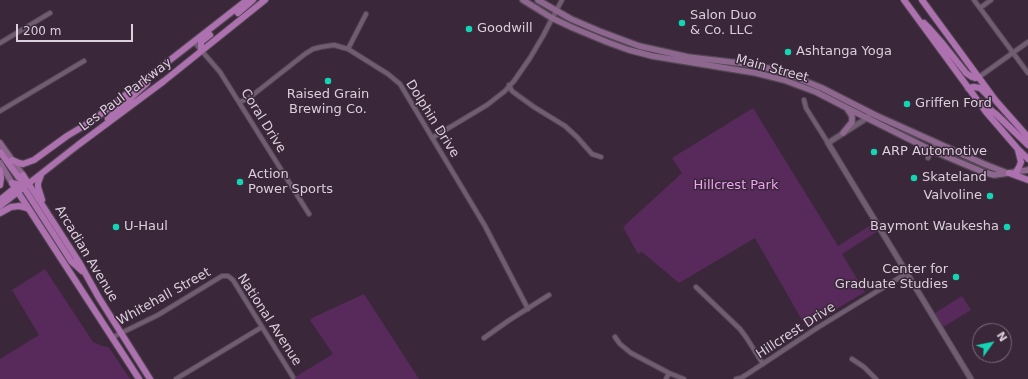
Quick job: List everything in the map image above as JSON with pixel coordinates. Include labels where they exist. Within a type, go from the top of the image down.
[{"type":"main road","name":"Les Paul Parkway","points":[[12,160],[23,164],[34,160],[67,136],[92,121],[247,0]]},
{"type":"main road","points":[[201,51],[201,42],[253,0]]},
{"type":"main road","name":"Les Paul Parkway","points":[[0,206],[21,183],[42,174],[78,145],[164,81],[265,0]]},
{"type":"main road","name":"Main Street","points":[[523,0],[552,18],[594,37],[629,50],[652,56],[750,72],[784,80],[816,92],[931,150],[972,168],[994,175],[1028,170]]},
{"type":"main road","name":"Main Street","points":[[538,0],[556,11],[599,31],[639,46],[688,57],[752,65],[785,73],[822,88],[871,113],[984,164],[1012,173]]},
{"type":"main road","points":[[904,0],[998,127],[1028,159]]},
{"type":"main road","points":[[922,0],[996,101],[1028,137]]},
{"type":"main road","points":[[916,17],[928,27],[966,73],[972,77],[979,77]]},
{"type":"main road","points":[[594,37],[598,35],[613,40],[621,39]]},
{"type":"main road","points":[[737,70],[738,63]]},
{"type":"main road","points":[[750,72],[752,65]]},
{"type":"main road","points":[[78,145],[156,76],[160,69]]},
{"type":"main road","points":[[784,80],[785,73]]},
{"type":"main road","points":[[968,88],[980,88],[1000,111],[1013,121]]},
{"type":"main road","points":[[977,99],[996,114],[1028,146]]},
{"type":"main road","points":[[843,133],[851,124],[853,119],[850,112],[846,108]]},
{"type":"main road","points":[[1,147],[21,183],[71,261],[87,276]]},
{"type":"main road","name":"Arcadian Avenue","points":[[1,147],[12,160],[29,209],[139,379]]},
{"type":"main road","points":[[1012,173],[1019,168],[1021,162],[1017,148]]},
{"type":"main road","name":"Arcadian Avenue","points":[[0,163],[45,208],[150,379]]},
{"type":"main road","points":[[962,163],[978,167],[984,164]]},
{"type":"main road","points":[[0,170],[2,178],[0,185]]},
{"type":"main road","points":[[1012,173],[1028,180]]},
{"type":"main road","points":[[42,174],[38,187],[45,208]]},
{"type":"main road","points":[[0,200],[21,183]]},
{"type":"main road","points":[[0,213],[11,207],[19,206],[29,209]]},
{"type":"street","points":[[432,138],[494,100],[505,91],[526,64],[562,0]]},
{"type":"street","points":[[974,0],[1028,73]]},
{"type":"street","points":[[980,8],[991,0]]},
{"type":"street","points":[[0,43],[50,13]]},
{"type":"street","points":[[348,49],[366,14]]},
{"type":"street","name":"Coral Drive","points":[[194,42],[220,72],[309,214]]},
{"type":"street","points":[[979,77],[1028,42]]},
{"type":"street","name":"Dolphin Drive","points":[[240,102],[249,98],[309,51],[321,47],[338,46],[348,49],[395,79],[400,84],[485,226],[528,309]]},
{"type":"street","points":[[0,111],[84,61]]},
{"type":"street","points":[[509,85],[512,91],[516,94],[565,126],[592,154],[601,157]]},
{"type":"street","points":[[804,100],[806,108],[971,379]]},
{"type":"street","points":[[828,143],[867,118],[871,113]]},
{"type":"street","points":[[928,158],[935,142]]},
{"type":"street","name":"Hillcrest Drive","points":[[736,379],[763,364],[817,328],[907,273]]},
{"type":"street","name":"Whitehall Street","points":[[112,337],[158,315],[211,282],[222,276],[226,276]]},
{"type":"street","name":"National Avenue","points":[[226,276],[231,277],[233,280],[293,377]]},
{"type":"street","points":[[696,287],[740,329],[763,364]]},
{"type":"street","points":[[484,338],[549,295]]},
{"type":"street","points":[[176,379],[262,327]]},
{"type":"street","points":[[615,337],[620,344],[631,353],[684,379]]},
{"type":"street","points":[[852,359],[864,367],[876,379]]},
{"type":"street","points":[[666,379],[669,372]]},
{"type":"green space","name":"Hillcrest Park","points":[[753,108],[838,246],[874,223],[878,231],[842,254],[865,292],[806,327],[755,238],[679,283],[642,252],[638,254],[623,227],[682,173],[672,158]]},
{"type":"green space","points":[[45,269],[93,342],[108,347],[130,379],[0,379],[0,359],[39,335],[12,290]]},
{"type":"green space","points":[[364,294],[419,379],[292,379],[333,354],[310,320]]},
{"type":"green space","points":[[962,296],[971,310],[943,327],[935,313]]},
{"type":"place","name":"Salon Duo & Co. LLC","points":[[682,23]]},
{"type":"place","name":"Goodwill","points":[[469,29]]},
{"type":"place","name":"Ashtanga Yoga","points":[[788,52]]},
{"type":"place","name":"Raised Grain Brewing Co.","points":[[328,81]]},
{"type":"place","name":"Griffen Ford","points":[[907,104]]},
{"type":"place","name":"ARP Automotive","points":[[874,152]]},
{"type":"place","name":"Skateland","points":[[914,178]]},
{"type":"place","name":"Action Power Sports","points":[[240,182]]},
{"type":"place","name":"Valvoline","points":[[990,196]]},
{"type":"place","name":"U-Haul","points":[[116,227]]},
{"type":"place","name":"Baymont Waukesha","points":[[1007,227]]},
{"type":"place","name":"Center for Graduate Studies","points":[[956,277]]}]
